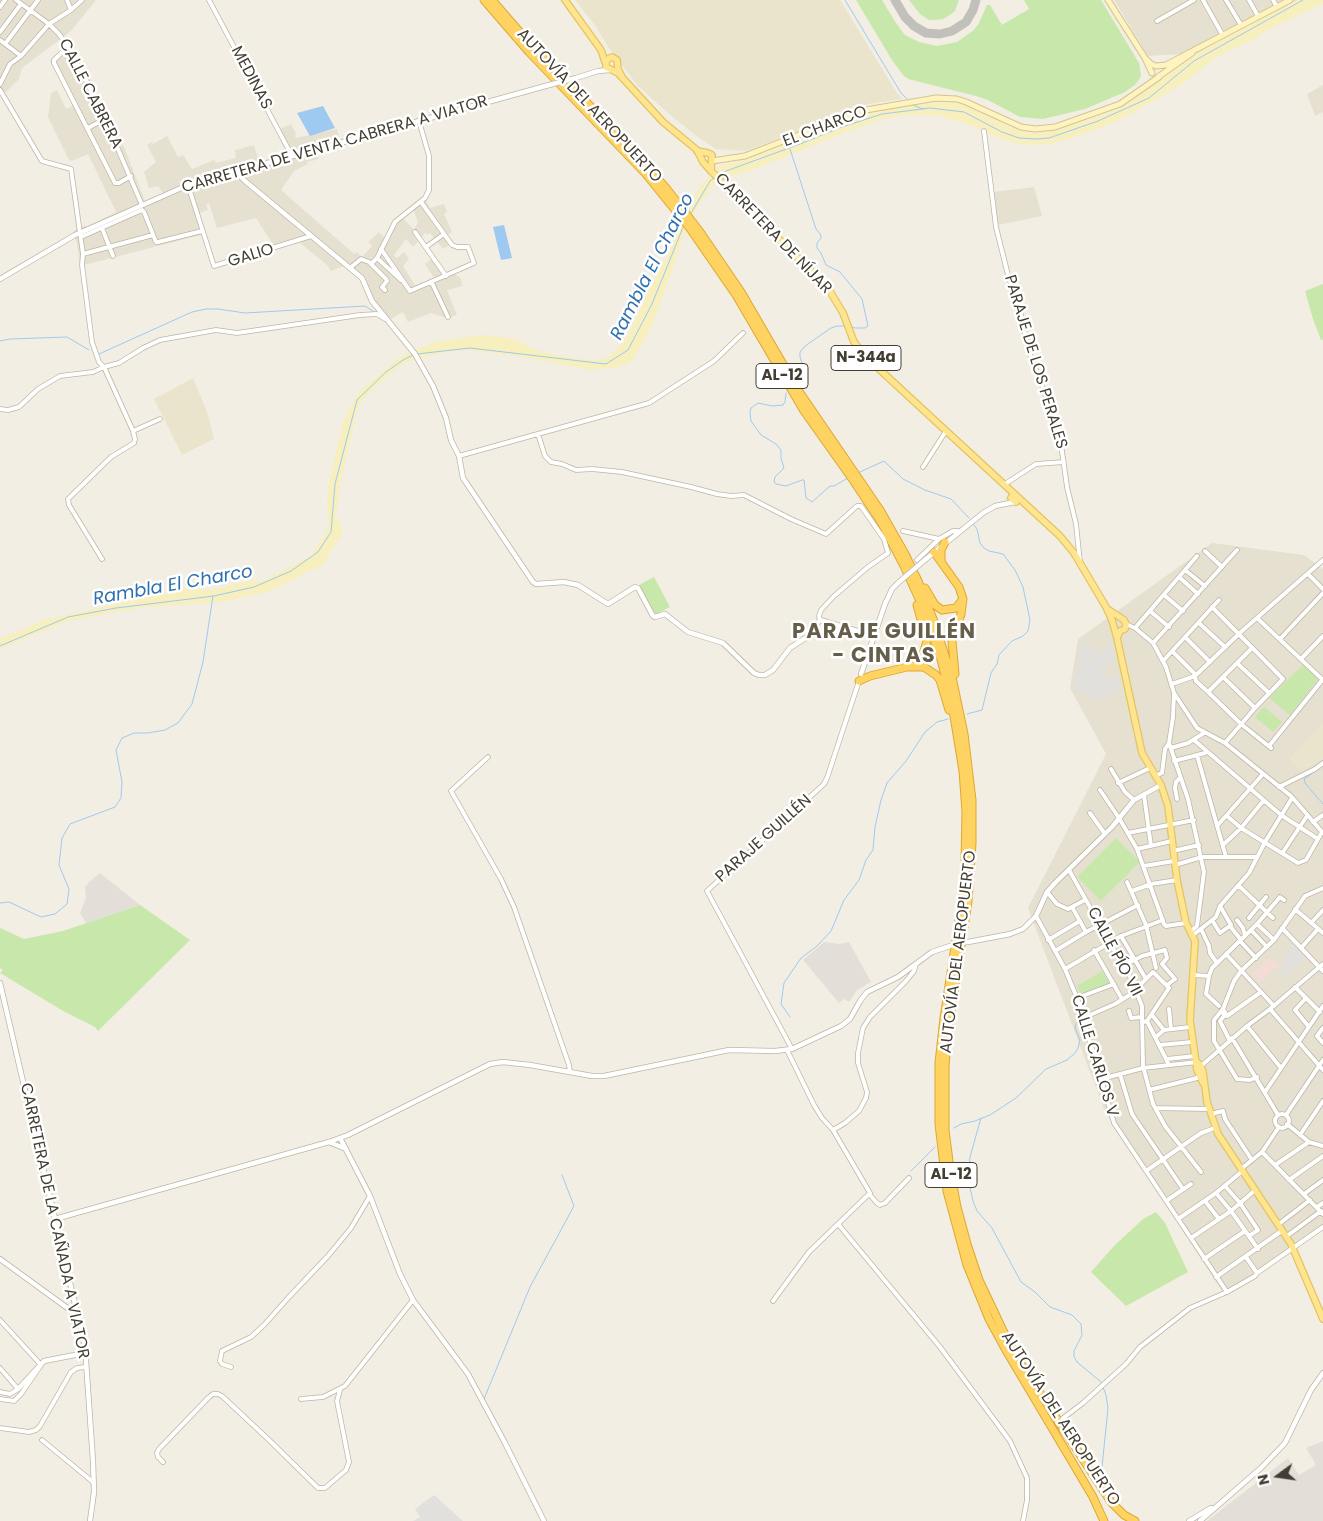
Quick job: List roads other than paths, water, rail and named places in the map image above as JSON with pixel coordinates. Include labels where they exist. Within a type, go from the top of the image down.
[{"type":"highway","name":"AUTOVÍA DEL AEROPUERTO","points":[[484,0],[528,52],[684,215]]},
{"type":"highway","name":"AUTOVÍA DEL AEROPUERTO","points":[[492,0],[531,45],[622,139],[684,215],[736,295],[804,411],[872,509],[904,566],[924,610],[941,660],[953,710],[963,771],[966,828],[964,881],[958,933],[944,1018],[938,1080],[939,1124],[951,1210],[965,1258],[990,1320],[1006,1352],[1093,1497],[1104,1521]]},
{"type":"highway","name":"AUTOVÍA DEL AEROPUERTO","points":[[691,225],[732,277],[798,390],[867,489],[905,554],[924,595],[939,635],[952,677],[964,734],[972,800],[972,843],[966,916],[946,1052],[945,1130],[953,1188],[972,1261],[986,1296],[1006,1337],[1021,1364],[1111,1502],[1134,1521]]},
{"type":"highway","points":[[941,561],[942,540]]},
{"type":"highway","points":[[934,552],[959,587],[963,598],[961,614],[952,641],[952,650],[964,734]]},
{"type":"highway","points":[[905,554],[937,608],[950,610],[956,608],[963,598]]},
{"type":"highway","points":[[926,559],[932,558],[941,561]]},
{"type":"highway","points":[[904,566],[927,641],[922,658],[907,667]]},
{"type":"highway","points":[[860,678],[907,667],[924,667],[936,675],[940,680],[963,771]]},
{"type":"main road","name":"CARRETERA DE NÍJAR","points":[[565,0],[601,50],[606,55],[617,60],[613,68]]},
{"type":"main road","points":[[1108,0],[1153,74],[1161,76],[1162,69],[1151,64],[1145,58]]},
{"type":"main road","name":"EL CHARCO","points":[[1158,66],[1170,62],[1290,0]]},
{"type":"main road","name":"EL CHARCO","points":[[710,161],[740,158],[860,111],[936,98],[957,99],[966,102],[1021,127],[1035,129],[1055,127],[1120,104],[1204,44]]},
{"type":"main road","name":"CARRETERA DE NÍJAR","points":[[601,50],[606,68],[613,68],[663,122],[704,155],[710,161],[711,171],[828,288],[843,313],[854,342],[866,357],[1005,484],[1013,499],[1027,504],[1060,536],[1070,548],[1106,608],[1116,628],[1139,742],[1144,758],[1156,776],[1167,799],[1177,880],[1186,923],[1192,933],[1195,947],[1190,1027],[1192,1042],[1202,1077]]},
{"type":"main road","points":[[605,63],[608,59],[612,58]]},
{"type":"main road","points":[[1150,84],[1153,69],[1158,66]]},
{"type":"main road","name":"CARRETERA DE NÍJAR","points":[[704,155],[702,161],[710,161]]},
{"type":"main road","name":"CARRETERA DE NÍJAR","points":[[1106,608],[1120,618]]},
{"type":"main road","points":[[1120,618],[1126,624],[1125,629],[1116,628],[1116,620],[1120,618]]},
{"type":"main road","points":[[1202,1077],[1212,1129],[1286,1236],[1323,1319]]},
{"type":"main road","points":[[1208,1112],[1218,1134],[1280,1232],[1293,1249]]},
{"type":"street","points":[[0,7],[5,0]]},
{"type":"street","name":"CALLE CABRERA","points":[[16,0],[50,24],[68,47],[105,119],[142,205]]},
{"type":"street","points":[[6,44],[38,0]]},
{"type":"street","points":[[67,0],[71,10]]},
{"type":"street","points":[[0,84],[2,75],[10,64],[21,56],[50,24],[82,0]]},
{"type":"street","name":"MEDINAS","points":[[209,0],[292,156]]},
{"type":"street","points":[[1157,21],[1194,0]]},
{"type":"street","points":[[1203,0],[1222,34]]},
{"type":"street","points":[[1226,0],[1241,25]]},
{"type":"street","points":[[1249,0],[1258,16]]},
{"type":"street","points":[[1273,0],[1277,7]]},
{"type":"street","points":[[0,32],[21,4]]},
{"type":"street","points":[[0,40],[21,56]]},
{"type":"street","points":[[68,47],[54,60],[54,63],[115,183],[119,183],[131,176]]},
{"type":"street","name":"CARRETERA DE VENTA CABRERA A VIATOR","points":[[598,71],[605,63]]},
{"type":"street","name":"CARRETERA DE VENTA CABRERA A VIATOR","points":[[0,279],[80,235],[188,185],[613,68]]},
{"type":"street","points":[[0,90],[42,161],[71,169],[93,345],[135,439],[134,443],[110,457],[68,499],[69,505],[102,559]]},
{"type":"street","points":[[88,128],[105,119]]},
{"type":"street","points":[[371,264],[377,258],[394,222],[428,195],[430,156],[419,121]]},
{"type":"street","name":"PARAJE DE LOS PERALES","points":[[984,131],[996,227],[1008,275],[1021,314],[1028,349],[1057,424],[1067,487],[1076,524],[1080,564]]},
{"type":"street","points":[[239,171],[245,181],[362,278],[372,301],[412,350],[433,386],[446,418],[451,440],[459,456],[463,478],[536,584],[564,582],[578,585],[608,604],[635,587],[638,588],[653,616],[665,614],[688,632],[723,643],[759,676],[773,670],[790,648],[807,637],[820,620],[821,610],[834,596],[868,566],[888,553],[884,539],[861,506],[857,506],[826,534],[744,495],[717,494],[622,472],[592,468],[582,471],[576,470],[551,462],[545,456],[538,434]]},
{"type":"street","name":"GALIO","points":[[188,185],[214,266],[311,236]]},
{"type":"street","points":[[381,249],[410,291],[474,263],[466,246],[454,246],[421,202]]},
{"type":"street","points":[[80,235],[102,228],[142,210],[158,242],[202,231]]},
{"type":"street","points":[[102,228],[113,256]]},
{"type":"street","points":[[415,232],[446,276]]},
{"type":"street","points":[[426,247],[444,234]]},
{"type":"street","points":[[83,254],[153,235]]},
{"type":"street","points":[[377,258],[405,284]]},
{"type":"street","points":[[350,268],[361,259],[371,264],[386,279],[382,288],[385,290]]},
{"type":"street","points":[[432,283],[448,317]]},
{"type":"street","points":[[0,409],[8,410],[19,407],[38,389],[60,376],[93,372],[119,363],[160,340],[216,330],[237,333],[374,314],[388,321]]},
{"type":"street","points":[[459,456],[649,403],[714,361],[743,333]]},
{"type":"street","points":[[133,431],[160,419]]},
{"type":"street","points":[[923,467],[946,431]]},
{"type":"street","points":[[1005,484],[1036,464],[1064,462]]},
{"type":"street","points":[[917,560],[942,540],[983,513],[1013,499]]},
{"type":"street","points":[[903,531],[942,540]]},
{"type":"street","points":[[860,678],[892,589],[934,552],[942,540]]},
{"type":"street","points":[[1153,643],[1237,550]]},
{"type":"street","points":[[1205,551],[1222,567]]},
{"type":"street","points":[[1135,628],[1197,556]]},
{"type":"street","points":[[1172,684],[1195,676],[1256,618],[1323,560]]},
{"type":"street","points":[[1185,570],[1205,586]]},
{"type":"street","points":[[1308,574],[1323,589]]},
{"type":"street","points":[[1179,577],[1198,594]]},
{"type":"street","points":[[1280,640],[1323,593]]},
{"type":"street","points":[[1164,595],[1183,611]]},
{"type":"street","points":[[1164,661],[1219,600]]},
{"type":"street","points":[[1212,607],[1283,679],[1225,743]]},
{"type":"street","points":[[1150,611],[1168,627]]},
{"type":"street","points":[[1172,651],[1195,676],[1196,681],[1241,724],[1270,747],[1323,679],[1256,618]]},
{"type":"street","points":[[820,620],[874,636]]},
{"type":"street","points":[[1199,623],[1225,647]]},
{"type":"street","points":[[1126,624],[1135,628],[1153,643],[1164,661],[1174,692],[1169,743],[1165,749],[1162,773],[1156,776]]},
{"type":"street","points":[[1301,659],[1323,636]]},
{"type":"street","points":[[1185,637],[1210,662]]},
{"type":"street","points":[[1208,692],[1252,648]]},
{"type":"street","points":[[1237,663],[1269,693]]},
{"type":"street","points":[[1223,677],[1255,708]]},
{"type":"street","name":"PARAJE GUILLÉN","points":[[789,1049],[707,891],[824,784],[860,678]]},
{"type":"street","points":[[1174,692],[1197,728],[1204,734],[1225,743],[1279,786],[1323,833],[1306,860],[1298,863],[1283,852],[1241,828],[1227,816]]},
{"type":"street","points":[[1171,748],[1194,740],[1204,734]]},
{"type":"street","points":[[1194,740],[1281,815],[1318,839]]},
{"type":"street","points":[[1169,743],[1194,820],[1204,872],[1199,917],[1197,926],[1192,933]]},
{"type":"street","points":[[1174,761],[1205,754],[1207,751]]},
{"type":"street","points":[[1197,755],[1226,857]]},
{"type":"street","points":[[488,757],[451,791],[501,879],[514,907],[570,1072]]},
{"type":"street","points":[[1279,786],[1323,764]]},
{"type":"street","points":[[1118,783],[1150,768]]},
{"type":"street","points":[[1111,769],[1118,783],[1134,800]]},
{"type":"street","points":[[1217,826],[1263,774]]},
{"type":"street","points":[[1177,799],[1174,788],[1180,778]]},
{"type":"street","points":[[968,942],[1017,932],[1029,924],[1036,916],[1047,892],[1105,834],[1134,800],[1161,786]]},
{"type":"street","points":[[1100,790],[1137,849],[1166,926],[1186,923]]},
{"type":"street","points":[[1144,795],[1151,846]]},
{"type":"street","points":[[1192,933],[1201,929],[1216,917],[1220,906],[1250,873],[1265,842],[1292,798]]},
{"type":"street","points":[[1223,845],[1241,828],[1264,800]]},
{"type":"street","points":[[1090,813],[1105,834]]},
{"type":"street","points":[[1313,822],[1323,815]]},
{"type":"street","points":[[1283,852],[1307,816]]},
{"type":"street","points":[[1128,834],[1194,820]]},
{"type":"street","points":[[1137,849],[1172,842]]},
{"type":"street","points":[[1173,851],[1199,845]]},
{"type":"street","points":[[1144,866],[1175,863],[1202,857],[1257,857]]},
{"type":"street","name":"CALLE PÍO VII","points":[[1068,870],[1136,989],[1142,1006],[1144,1020],[1143,1068],[1155,1108],[1165,1126],[1201,1172]]},
{"type":"street","points":[[1132,891],[1151,884],[1177,880]]},
{"type":"street","points":[[1127,882],[1146,925],[1154,970],[1169,988],[1152,1015],[1144,1020],[1131,1018],[1129,1010]]},
{"type":"street","points":[[1238,885],[1273,918]]},
{"type":"street","points":[[1257,1077],[1250,1080],[1238,1080],[1213,1040],[1214,1020],[1241,971],[1274,940],[1304,896],[1323,888]]},
{"type":"street","points":[[1047,892],[1057,904],[1068,909],[1086,900]]},
{"type":"street","points":[[1261,992],[1228,1016],[1206,994],[1212,968],[1257,924],[1280,897],[1284,900]]},
{"type":"street","points":[[1249,918],[1266,898]]},
{"type":"street","points":[[1055,951],[1100,924],[1138,905]]},
{"type":"street","points":[[1220,906],[1230,926],[1256,958]]},
{"type":"street","points":[[1072,908],[1086,932]]},
{"type":"street","points":[[1295,909],[1323,933]]},
{"type":"street","points":[[1311,923],[1323,910]]},
{"type":"street","name":"CALLE CARLOS V","points":[[1036,916],[1077,998],[1114,1123],[1227,1292]]},
{"type":"street","points":[[1064,969],[1121,936],[1163,920]]},
{"type":"street","points":[[1212,920],[1220,933],[1230,926]]},
{"type":"street","points":[[1237,920],[1243,928],[1245,936]]},
{"type":"street","points":[[1048,940],[1080,921]]},
{"type":"street","points":[[1257,924],[1274,940]]},
{"type":"street","points":[[1282,928],[1323,971]]},
{"type":"street","points":[[1301,948],[1318,928]]},
{"type":"street","points":[[1201,929],[1209,946],[1210,953],[1217,963]]},
{"type":"street","points":[[1251,930],[1266,947]]},
{"type":"street","points":[[1121,936],[1146,979]]},
{"type":"street","points":[[56,1222],[61,1217],[340,1138],[476,1069],[490,1064],[503,1062],[592,1076],[604,1076],[729,1050],[789,1049],[842,1026],[850,1019],[860,1000],[867,992],[898,977],[932,952],[950,946]]},
{"type":"street","points":[[1094,950],[1122,999]]},
{"type":"street","points":[[1123,966],[1152,953],[1165,950],[1167,958],[1162,964],[1175,979],[1167,985]]},
{"type":"street","points":[[1226,954],[1261,992],[1323,1070]]},
{"type":"street","points":[[833,1130],[859,1111],[866,1098],[858,1063],[863,1028],[870,1017],[906,981],[914,971],[916,964]]},
{"type":"street","points":[[1101,1079],[1143,1068],[1198,1063],[1220,1050],[1323,964]]},
{"type":"street","points":[[1083,1018],[1111,1007],[1136,989],[1154,970]]},
{"type":"street","points":[[1193,975],[1209,976]]},
{"type":"street","name":"CARRETERA DE LA CAÑADA A VIATOR","points":[[0,983],[85,1352],[94,1482],[90,1521]]},
{"type":"street","points":[[1077,998],[1114,984]]},
{"type":"street","points":[[1295,987],[1320,1012]]},
{"type":"street","points":[[1306,998],[1295,1010],[1310,1027]]},
{"type":"street","points":[[1265,1092],[1323,1006]]},
{"type":"street","points":[[1221,1008],[1224,1016],[1220,1021],[1257,1077],[1278,1115]]},
{"type":"street","points":[[1169,1009],[1171,1029]]},
{"type":"street","points":[[1152,1015],[1164,1030]]},
{"type":"street","points":[[1144,1020],[1156,1037],[1169,1065]]},
{"type":"street","points":[[1247,1026],[1281,1068]]},
{"type":"street","points":[[1156,1037],[1164,1030],[1190,1027]]},
{"type":"street","points":[[1323,1028],[1318,1036],[1323,1043]]},
{"type":"street","points":[[1160,1045],[1192,1042]]},
{"type":"street","points":[[789,1049],[814,1105],[833,1130],[870,1195],[877,1203],[883,1204],[909,1178]]},
{"type":"street","points":[[1226,1060],[1231,1056]]},
{"type":"street","points":[[1167,1059],[1198,1063]]},
{"type":"street","points":[[1286,1115],[1323,1060]]},
{"type":"street","points":[[1232,1071],[1238,1067]]},
{"type":"street","points":[[1120,1074],[1132,1114],[1183,1190]]},
{"type":"street","points":[[1149,1090],[1202,1077]]},
{"type":"street","points":[[1300,1135],[1323,1101]]},
{"type":"street","points":[[1155,1108],[1208,1112],[1223,1111],[1225,1119],[1252,1160]]},
{"type":"street","points":[[1278,1115],[1286,1115]]},
{"type":"street","points":[[1278,1115],[1275,1121],[1279,1127]]},
{"type":"street","points":[[1286,1115],[1288,1119],[1287,1124]]},
{"type":"street","points":[[1287,1124],[1309,1142],[1323,1146]]},
{"type":"street","points":[[1178,1219],[1216,1194],[1262,1152],[1279,1127],[1284,1127],[1287,1124]]},
{"type":"street","points":[[1146,1171],[1202,1133],[1212,1129]]},
{"type":"street","points":[[346,1149],[348,1135]]},
{"type":"street","points":[[340,1138],[370,1196],[400,1274],[413,1300],[458,1360],[483,1401],[544,1521]]},
{"type":"street","points":[[329,1142],[346,1149]]},
{"type":"street","points":[[1275,1165],[1309,1142]]},
{"type":"street","points":[[1262,1152],[1322,1213],[1286,1236]]},
{"type":"street","points":[[1289,1180],[1323,1156]]},
{"type":"street","points":[[1304,1194],[1323,1180]]},
{"type":"street","points":[[1166,1201],[1191,1184]]},
{"type":"street","points":[[1225,1186],[1240,1203],[1258,1230],[1249,1236]]},
{"type":"street","points":[[1191,1238],[1231,1211],[1254,1191]]},
{"type":"street","points":[[1216,1194],[1231,1211],[1258,1249]]},
{"type":"street","points":[[773,1301],[809,1252],[870,1195]]},
{"type":"street","points":[[231,1366],[222,1364],[220,1361],[222,1351],[251,1336],[265,1324],[292,1292],[328,1256],[350,1228],[370,1196]]},
{"type":"street","points":[[1278,1224],[1310,1200]]},
{"type":"street","points":[[1205,1201],[1219,1219]]},
{"type":"street","points":[[1317,1207],[1323,1203]]},
{"type":"street","points":[[54,1213],[61,1217]]},
{"type":"street","points":[[838,1224],[940,1346],[1010,1441],[1027,1478],[1027,1500],[1022,1521]]},
{"type":"street","points":[[1062,1419],[1083,1403],[1126,1364],[1140,1347],[1190,1308],[1227,1292],[1256,1276],[1257,1273],[1323,1228]]},
{"type":"street","points":[[1204,1259],[1245,1231]]},
{"type":"street","points":[[1216,1276],[1258,1249],[1280,1232]]},
{"type":"street","points":[[1246,1257],[1257,1273]]},
{"type":"street","points":[[0,1259],[77,1315]]},
{"type":"street","points":[[301,1399],[317,1398],[340,1390],[345,1386],[413,1300]]},
{"type":"street","points":[[0,1320],[41,1365]]},
{"type":"street","points":[[0,1392],[10,1394],[44,1361],[85,1352]]},
{"type":"street","points":[[0,1399],[14,1402],[41,1365]]},
{"type":"street","points":[[0,1428],[29,1432],[36,1430],[71,1372],[77,1368],[86,1367]]},
{"type":"street","points":[[0,1368],[18,1388]]},
{"type":"street","points":[[1200,1521],[1262,1468],[1285,1443],[1311,1390],[1323,1373]]},
{"type":"street","points":[[163,1462],[157,1453],[160,1449],[209,1397],[213,1394],[218,1394],[318,1488],[326,1488],[346,1470],[349,1462],[338,1401],[340,1390]]},
{"type":"street","points":[[42,1440],[94,1482]]},
{"type":"street","points":[[1189,1521],[1219,1504]]},
{"type":"water","points":[[323,106],[335,128],[310,136],[297,113]]},
{"type":"water","points":[[504,225],[512,258],[501,260],[493,227]]},
{"type":"waterway","points":[[845,0],[901,93],[907,99]]},
{"type":"waterway","name":"Rambla El Charco","points":[[718,174],[842,127],[882,114],[930,108],[964,112],[1002,132],[1019,138],[1049,138],[1098,121],[1149,98],[1194,61],[1303,0]]},
{"type":"waterway","name":"Rambla El Charco","points":[[913,105],[923,109]]},
{"type":"waterway","points":[[790,149],[816,229],[821,235],[817,248],[826,265],[840,272],[862,299],[868,326],[865,328],[851,327]]},
{"type":"waterway","name":"Rambla El Charco","points":[[690,215],[710,181],[715,177]]},
{"type":"waterway","name":"Rambla El Charco","points":[[417,354],[470,348],[606,364],[628,350],[652,304],[684,225]]},
{"type":"waterway","points":[[99,354],[192,312],[206,309],[245,313],[365,306],[376,313]]},
{"type":"waterway","points":[[800,384],[805,380],[806,375],[800,352],[805,346],[831,328],[845,326]]},
{"type":"waterway","points":[[0,341],[67,337],[89,350]]},
{"type":"waterway","name":"Rambla El Charco","points":[[0,646],[68,617],[116,608],[214,596],[254,587],[291,571],[318,552],[331,532],[335,484],[357,400],[386,372],[413,355]]},
{"type":"waterway","points":[[786,393],[783,405],[772,406],[758,403],[751,408],[750,412],[751,421],[761,435],[776,444],[781,450],[784,468],[775,477],[774,482],[786,486],[804,480],[806,498],[812,502],[830,486],[834,486],[848,478]]},
{"type":"waterway","points":[[860,472],[884,461],[903,479],[925,490],[951,499],[969,518]]},
{"type":"waterway","points":[[967,714],[982,710],[991,673],[997,664],[999,655],[1012,641],[1023,636],[1028,631],[1030,620],[1023,587],[1015,570],[1003,554],[984,548],[980,543],[977,529],[973,524]]},
{"type":"waterway","points":[[0,903],[9,902],[41,917],[55,914],[67,904],[69,889],[59,865],[62,838],[70,824],[115,807],[121,798],[122,782],[116,750],[122,738],[134,733],[165,730],[178,723],[192,704],[203,662],[213,596]]},
{"type":"waterway","points":[[790,1017],[781,1004],[784,983],[801,958],[817,946],[831,931],[844,900],[859,880],[866,860],[873,850],[875,827],[887,783],[906,761],[925,732],[937,722],[948,719]]},
{"type":"waterway","points":[[1314,772],[1304,779],[1305,783],[1323,804]]},
{"type":"waterway","points":[[954,1128],[990,1115],[1016,1098],[1046,1069],[1067,1060],[1078,1048],[1080,1040],[1075,1028],[1079,1020]]},
{"type":"waterway","points":[[981,1118],[970,1157],[968,1179],[973,1201],[977,1211],[992,1228],[1021,1282],[1035,1292],[1050,1307],[1072,1315],[1081,1324],[1082,1335],[1074,1351],[1074,1357],[1077,1362],[1101,1382],[1108,1408],[1101,1477]]},
{"type":"waterway","points":[[911,1171],[935,1147]]},
{"type":"waterway","points":[[484,1399],[530,1287],[574,1206],[562,1175]]},
{"type":"district","name":"PARAJE GUILLÉN - CINTAS","points":[[884,645]]}]
